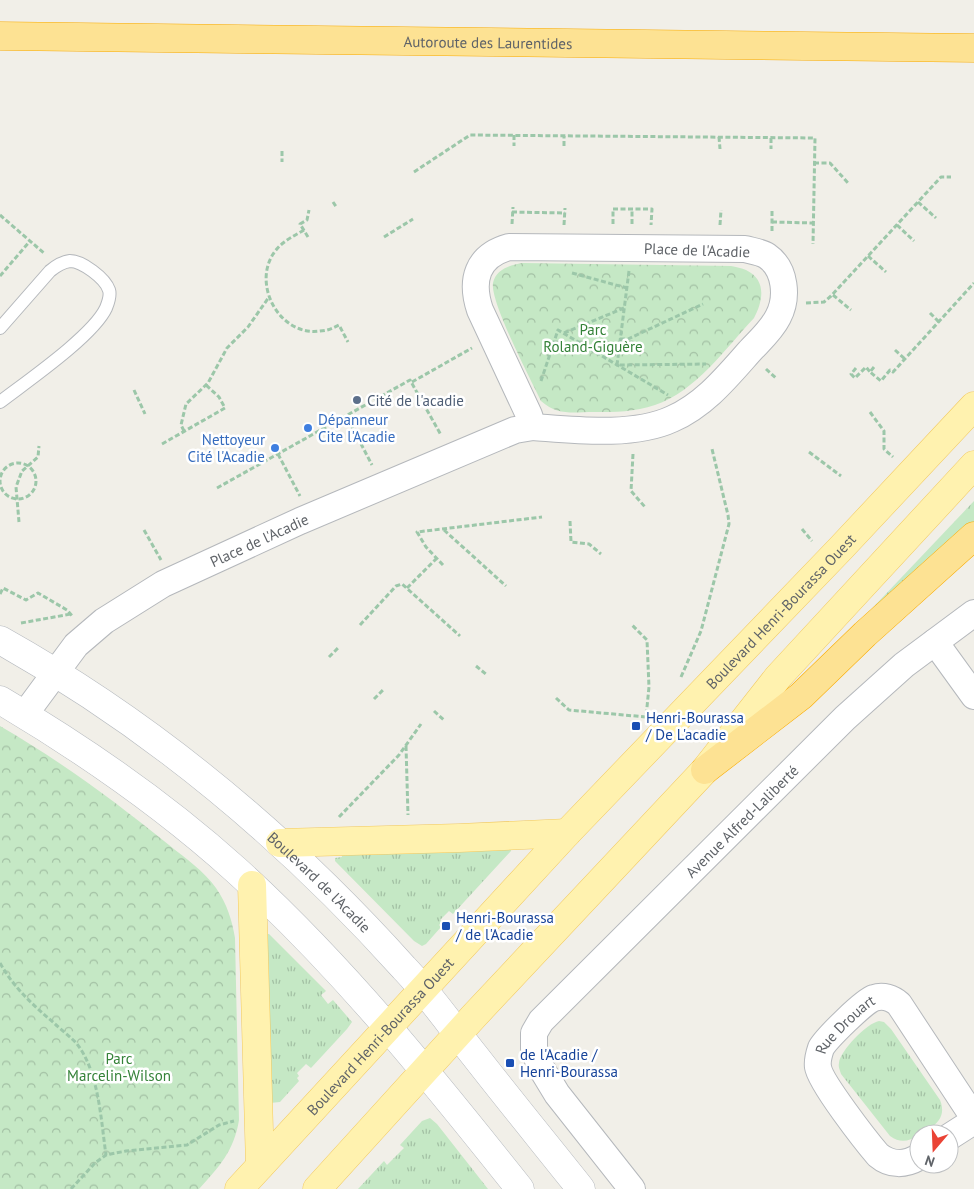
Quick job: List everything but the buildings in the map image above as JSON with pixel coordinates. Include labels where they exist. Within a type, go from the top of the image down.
[{"type":"highway","name":"Autoroute des Laurentides","points":[[0,36],[974,48]]},
{"type":"highway","points":[[706,770],[801,696],[865,634],[974,536]]},
{"type":"main road","name":"Boulevard Henri-Bourassa Ouest","points":[[239,1189],[567,833],[974,406]]},
{"type":"main road","points":[[317,1189],[458,1034],[706,770],[778,677],[974,465]]},
{"type":"main road","name":"Boulevard de l'Acadie","points":[[8,632],[56,672],[194,771],[280,843],[405,969],[581,1189]]},
{"type":"main road","points":[[0,700],[70,742],[138,791],[221,857],[252,885],[340,972],[425,1070],[520,1189]]},
{"type":"main road","points":[[280,843],[567,833]]},
{"type":"main road","points":[[252,885],[260,1166]]},
{"type":"street","name":"Place de l'Acadie","points":[[25,714],[76,645],[90,632],[128,605],[163,584],[233,551],[515,430],[533,427],[605,430],[657,425],[693,409],[714,391],[778,317],[783,304],[784,284],[775,263],[766,255],[745,249],[509,247],[491,255],[483,263],[478,273],[475,283],[475,296],[533,427]]},
{"type":"street","name":"Avenue Alfred-Laliberté","points":[[632,1189],[546,1078],[534,1049],[536,1028],[560,1001],[813,748],[904,665],[974,613]]},
{"type":"street","points":[[935,642],[974,696]]},
{"type":"street","name":"Rue Drouart","points":[[909,1162],[900,1164],[888,1162],[878,1155],[826,1085],[819,1072],[819,1054],[825,1042],[869,1000],[884,997],[895,1000],[899,1004],[974,1120],[959,1131]]},
{"type":"lane","points":[[0,328],[50,271],[64,262],[72,261],[88,268],[101,279],[109,290],[105,311],[90,328],[54,360],[0,402]]},
{"type":"path","points":[[414,172],[470,135],[814,138],[813,244]]},
{"type":"path","points":[[514,135],[514,146]]},
{"type":"path","points":[[564,136],[564,146]]},
{"type":"path","points":[[720,137],[720,149]]},
{"type":"path","points":[[771,138],[771,148]]},
{"type":"path","points":[[282,151],[282,162]]},
{"type":"path","points":[[814,163],[830,163],[849,184]]},
{"type":"path","points":[[803,303],[824,302],[833,295],[941,178],[951,177]]},
{"type":"path","points":[[333,202],[337,208]]},
{"type":"path","points":[[918,202],[936,218]]},
{"type":"path","points":[[512,229],[513,207]]},
{"type":"path","points":[[613,229],[613,209],[652,209],[651,230]]},
{"type":"path","points":[[632,209],[632,230]]},
{"type":"path","points":[[308,237],[300,224],[307,220],[309,210]]},
{"type":"path","points":[[720,231],[721,210]]},
{"type":"path","points":[[512,212],[565,211],[564,229]]},
{"type":"path","points":[[770,237],[772,211]]},
{"type":"path","points":[[0,215],[30,241],[0,276]]},
{"type":"path","points":[[384,237],[413,219]]},
{"type":"path","points":[[772,222],[814,223]]},
{"type":"path","points":[[897,225],[914,241]]},
{"type":"path","points":[[304,230],[282,244],[274,252],[266,276],[270,302],[285,321],[296,327],[320,332],[338,325],[348,342]]},
{"type":"path","points":[[868,256],[886,272]]},
{"type":"path","points":[[617,365],[629,270]]},
{"type":"path","points":[[856,368],[851,374],[856,378],[866,367],[881,381],[890,370],[893,372],[974,283]]},
{"type":"path","points":[[833,295],[851,310]]},
{"type":"path","points":[[184,431],[181,425],[186,404],[214,375],[221,357],[227,348],[248,326],[269,297]]},
{"type":"path","points":[[620,339],[628,340],[703,304]]},
{"type":"path","points":[[564,334],[624,308]]},
{"type":"path","points":[[930,313],[939,322]]},
{"type":"path","points":[[538,390],[558,330],[676,400]]},
{"type":"path","points":[[217,488],[347,417],[410,380],[412,382],[477,346]]},
{"type":"path","points":[[895,350],[905,358]]},
{"type":"path","points":[[760,363],[777,379]]},
{"type":"path","points":[[617,365],[707,364]]},
{"type":"path","points":[[870,372],[874,368]]},
{"type":"path","points":[[412,382],[442,436]]},
{"type":"path","points":[[162,444],[225,409],[219,397],[206,385]]},
{"type":"path","points":[[134,390],[146,414]]},
{"type":"path","points":[[870,412],[884,431],[884,449],[894,457]]},
{"type":"path","points":[[347,417],[373,466]]},
{"type":"path","points":[[20,522],[16,487],[22,471],[38,457],[39,446]]},
{"type":"path","points":[[678,683],[701,631],[729,524],[712,449]]},
{"type":"path","points":[[809,452],[841,476]]},
{"type":"path","points":[[278,454],[301,498]]},
{"type":"path","points":[[633,454],[631,491],[645,507]]},
{"type":"path","points":[[14,463],[28,466],[34,473],[35,485],[28,495],[17,498],[11,497],[3,490],[0,484],[2,474],[9,465],[14,463]]},
{"type":"path","points":[[443,565],[436,559],[417,532],[542,518]]},
{"type":"path","points":[[570,521],[571,542],[589,544],[601,554]]},
{"type":"path","points":[[444,529],[506,586]]},
{"type":"path","points":[[802,529],[812,541]]},
{"type":"path","points":[[144,530],[162,561]]},
{"type":"path","points":[[407,588],[436,559]]},
{"type":"path","points":[[360,625],[396,586],[402,584],[460,636]]},
{"type":"path","points":[[0,594],[3,588],[26,600],[38,593],[71,614],[74,619]]},
{"type":"path","points":[[8,632],[71,614]]},
{"type":"path","points":[[556,698],[569,710],[646,717],[649,687],[647,640],[632,625]]},
{"type":"path","points":[[329,657],[338,648]]},
{"type":"path","points":[[476,666],[487,675]]},
{"type":"path","points":[[374,699],[383,690]]},
{"type":"path","points":[[434,711],[445,721]]},
{"type":"path","points":[[338,818],[399,755],[421,724]]},
{"type":"path","points":[[406,745],[408,816]]},
{"type":"path","points":[[0,963],[10,981],[22,995],[71,1039],[83,1054],[96,1092],[106,1155]]},
{"type":"path","points":[[71,1189],[95,1163],[106,1155],[126,1151],[187,1145],[219,1126],[239,1120]]},
{"type":"green space","name":"Parc Roland-Giguère","points":[[522,263],[731,266],[744,269],[753,274],[757,279],[761,291],[760,305],[754,318],[709,368],[697,380],[670,399],[655,405],[632,410],[610,412],[560,411],[547,406],[541,401],[504,323],[494,293],[493,283],[497,274],[504,268]]},
{"type":"green space","points":[[974,501],[974,525],[844,638]]},
{"type":"green space","name":"Parc Marcelin-Wilson","points":[[0,726],[87,782],[129,813],[200,870],[220,894],[226,906],[231,918],[235,938],[239,1120],[237,1131],[225,1158],[199,1189],[0,1189]]},
{"type":"green space","points":[[511,849],[453,914],[449,911],[440,920],[442,922],[439,925],[441,927],[422,946],[414,941],[335,861],[335,858],[342,857],[341,851]]},
{"type":"green space","points":[[266,934],[269,934],[326,991],[321,995],[328,1004],[333,1000],[352,1022],[311,1068],[306,1064],[297,1073],[299,1081],[280,1102],[270,1103]]},
{"type":"green space","points":[[884,1022],[891,1029],[940,1100],[942,1113],[937,1122],[935,1124],[909,1124],[908,1140],[901,1141],[890,1136],[841,1074],[839,1068],[841,1058],[849,1045],[861,1032],[874,1023]]},
{"type":"green space","points":[[430,1118],[437,1124],[488,1189],[358,1189],[384,1161],[387,1165],[404,1148],[400,1145],[422,1121]]},
{"type":"place","name":"Cité de l'acadie","points":[[357,400]]},
{"type":"place","name":"Dépanneur Cite l'Acadie","points":[[308,428]]},
{"type":"place","name":"Nettoyeur Cité l'Acadie","points":[[275,448]]},
{"type":"place","name":"Henri-Bourassa / De L'acadie","points":[[636,726]]},
{"type":"place","name":"Henri-Bourassa / de l'Acadie","points":[[446,926]]},
{"type":"place","name":"de l'Acadie / Henri-Bourassa","points":[[510,1063]]}]
